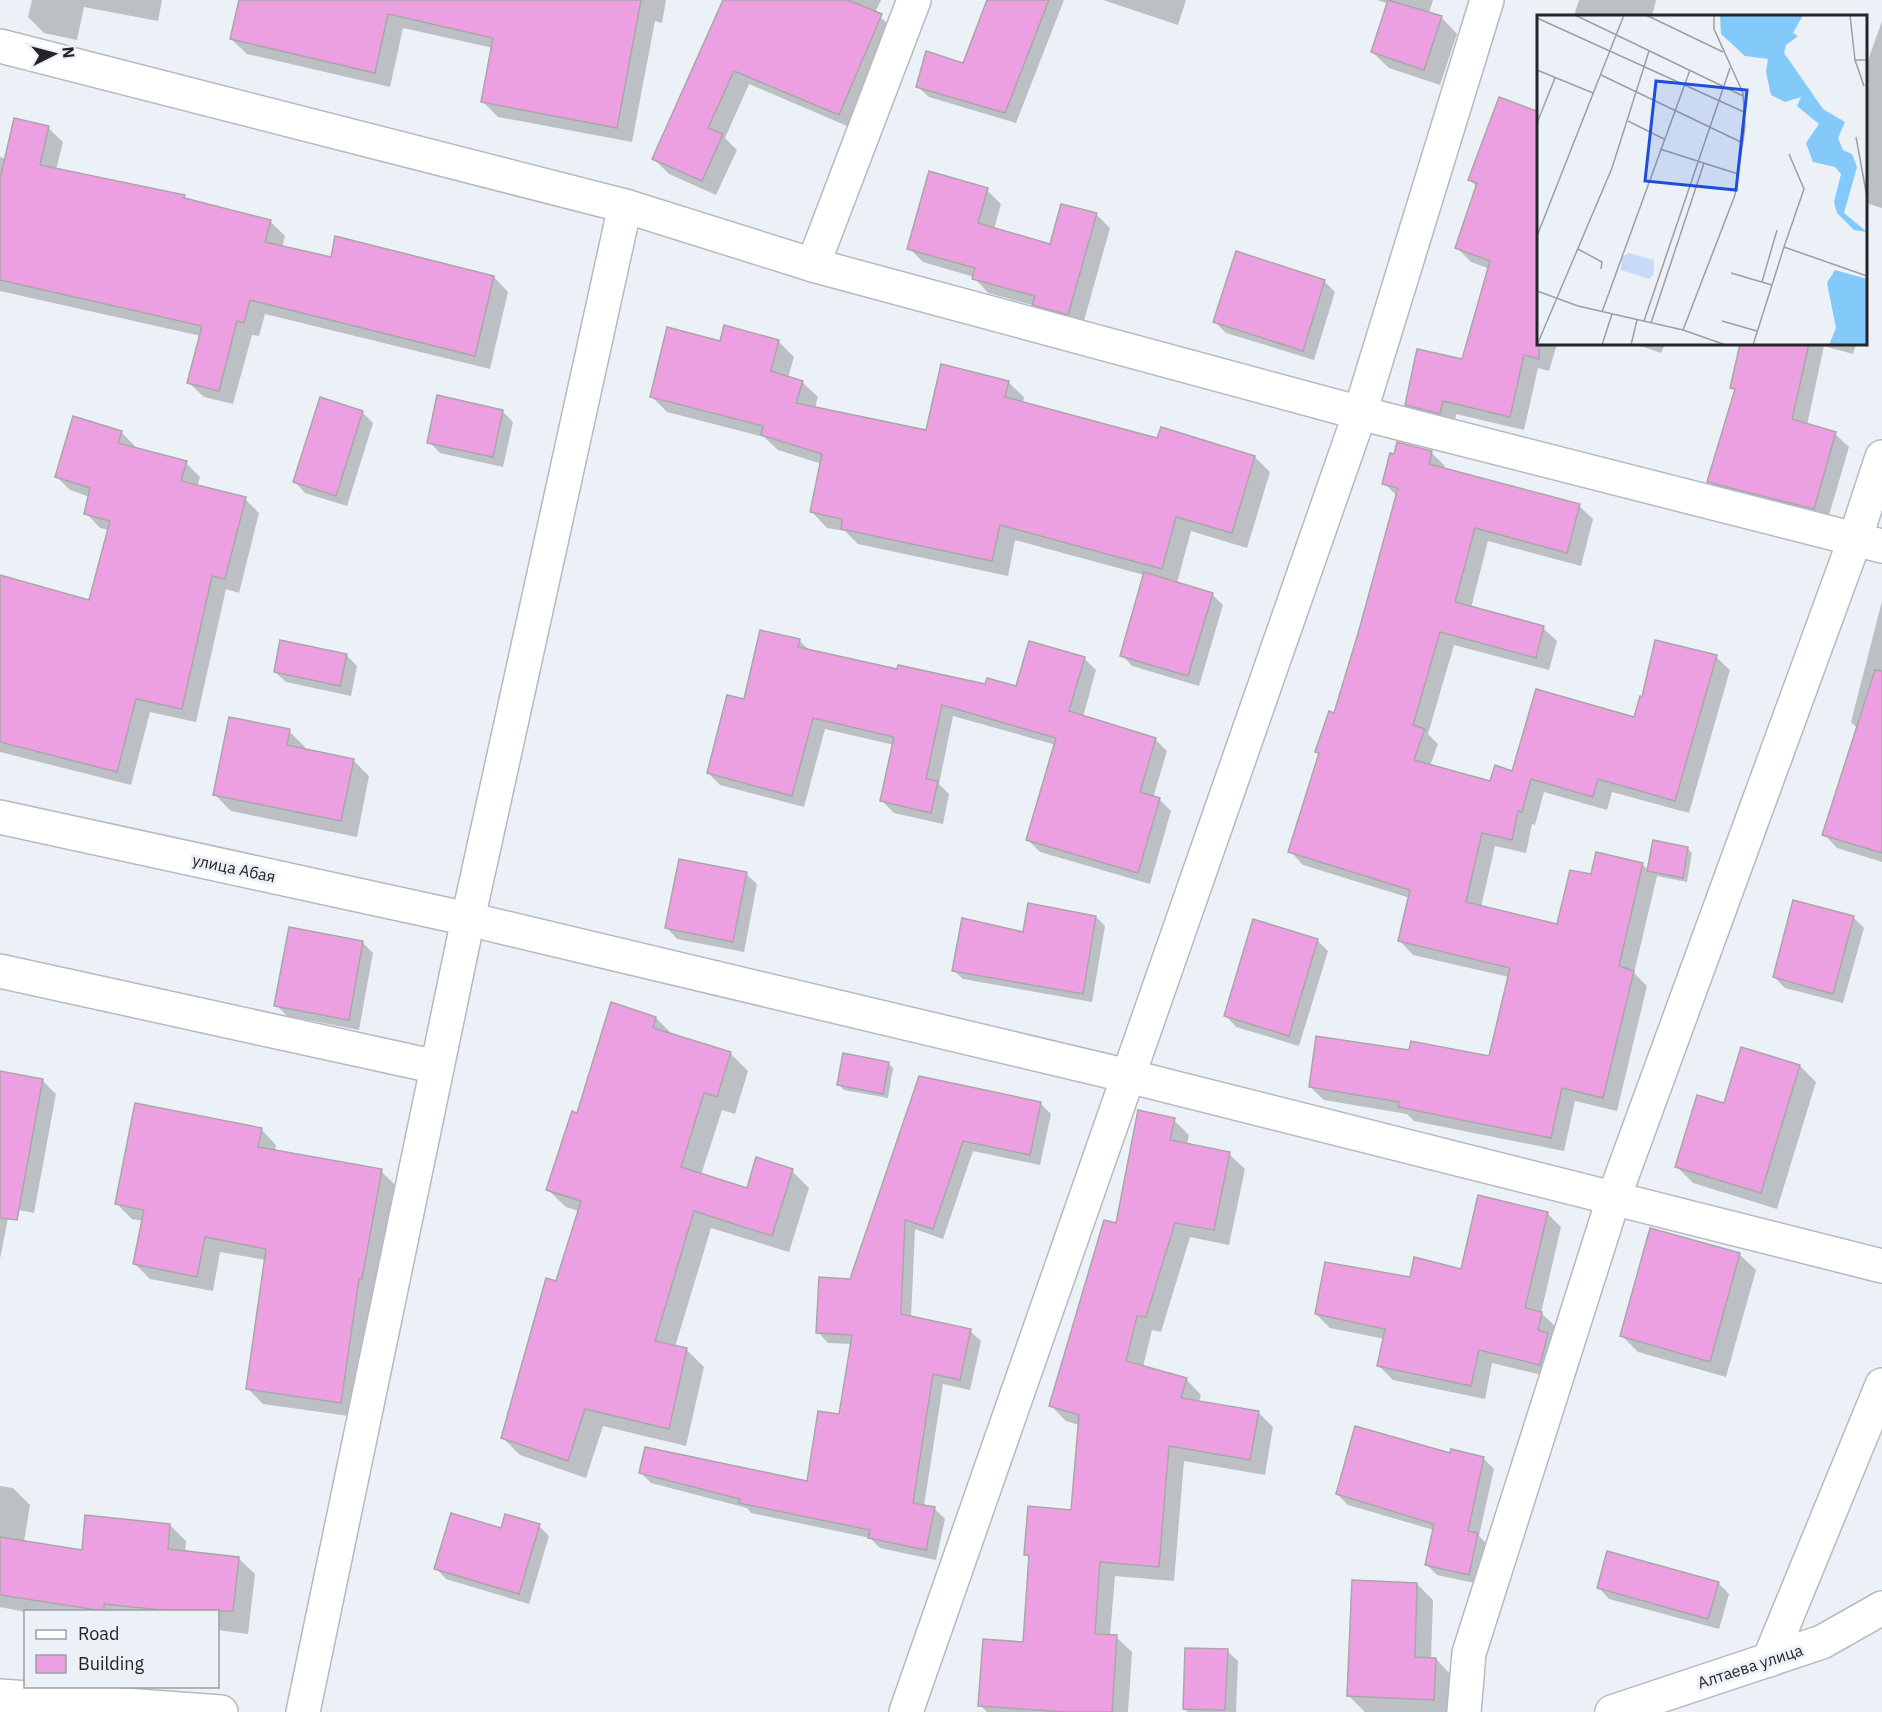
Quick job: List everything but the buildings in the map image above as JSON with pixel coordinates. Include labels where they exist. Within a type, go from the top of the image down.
[{"type":"street","points":[[813,265],[914,0]]},
{"type":"street","points":[[906,1712],[1360,413],[1487,0]]},
{"type":"street","points":[[0,45],[625,206],[813,265],[1360,413],[1868,543]]},
{"type":"street","points":[[303,1712],[468,919],[625,206]]},
{"type":"street","points":[[1464,1712],[1469,1653],[1613,1200],[1868,543],[1882,457]]},
{"type":"street","name":"улица Абая","points":[[0,817],[468,919],[1128,1076],[1882,1266]]},
{"type":"street","points":[[0,971],[437,1067]]},
{"type":"street","points":[[1769,1660],[1882,1385]]},
{"type":"street","name":"Алтаева улица","points":[[1612,1712],[1822,1642],[1882,1608]]},
{"type":"street","points":[[0,1696],[221,1712]]}]
